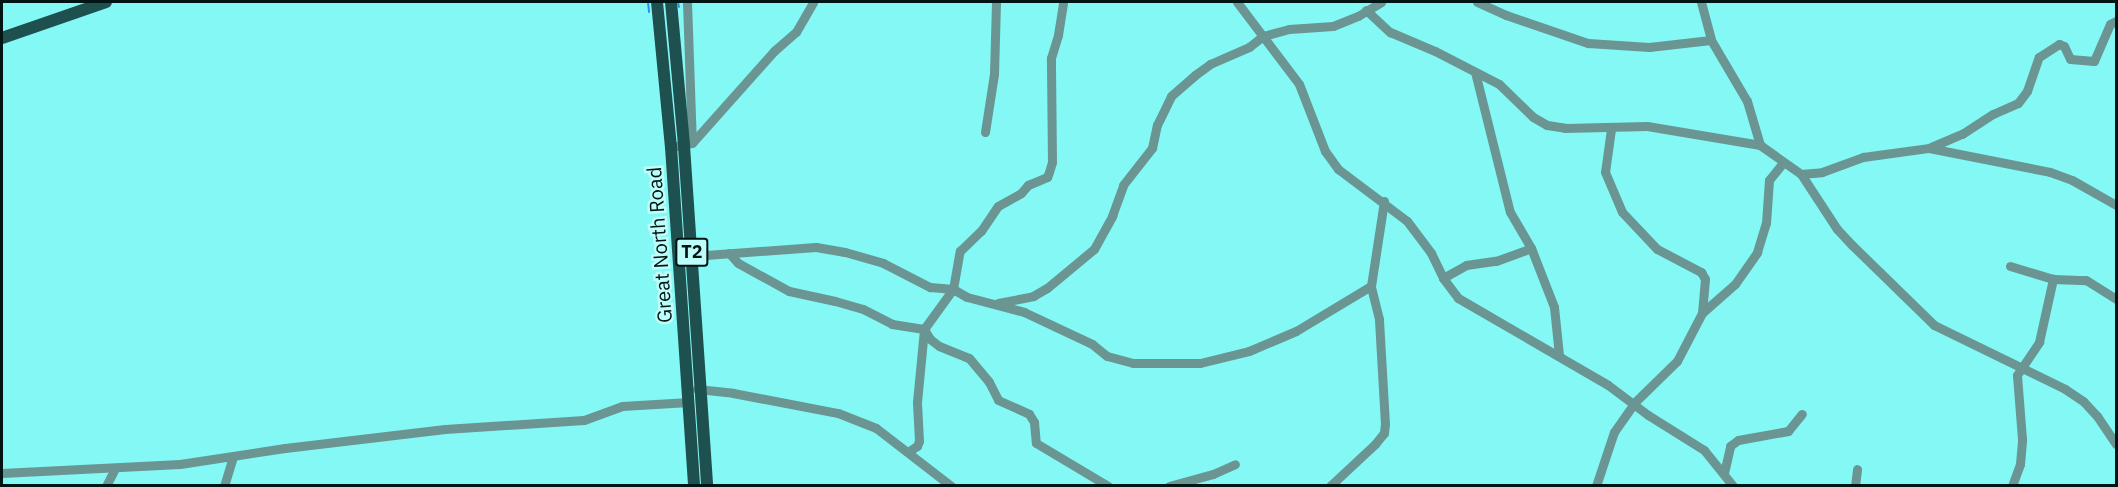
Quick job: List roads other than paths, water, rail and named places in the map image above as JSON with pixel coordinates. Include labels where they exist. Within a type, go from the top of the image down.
[{"type":"main road","points":[[4,35],[106,2]]},
{"type":"main road","name":"Great North Road","points":[[657,2],[682,145]]},
{"type":"main road","name":"Great North Road","points":[[671,2],[682,145],[686,257],[695,388],[707,486]]},
{"type":"main road","name":"Great North Road","points":[[694,486],[689,402],[695,388]]},
{"type":"street","points":[[682,145],[687,2]]},
{"type":"street","points":[[682,145],[744,88],[774,51],[796,32],[813,2]]},
{"type":"street","points":[[985,132],[994,74],[996,2]]},
{"type":"street","points":[[908,452],[917,446],[919,441],[917,402],[924,329],[953,289],[960,251],[981,231],[988,218],[1009,197],[1047,177],[1049,172],[1052,162],[1051,58],[1064,2]]},
{"type":"street","points":[[1237,2],[1299,84],[1325,152],[1338,169],[1384,201],[1418,233],[1443,278],[1458,298],[1559,356],[1704,450],[1733,486]]},
{"type":"street","points":[[1375,2],[1381,2]]},
{"type":"street","points":[[996,303],[1033,296],[1047,288],[1087,255],[1113,216],[1122,185],[1152,148],[1157,125],[1171,96],[1210,64],[1249,47],[1263,36],[1288,29],[1333,26],[1381,2]]},
{"type":"street","points":[[1477,2],[1506,15],[1588,43],[1648,47],[1711,40]]},
{"type":"street","points":[[1701,2],[1711,40],[1747,101],[1760,145]]},
{"type":"street","points":[[1366,10],[1390,32],[1499,84],[1533,117],[1547,125],[1565,128],[1611,129],[1647,126],[1760,145],[1783,164],[1801,174],[1837,229],[1908,302],[1934,325],[2083,401],[2116,444]]},
{"type":"street","points":[[1801,174],[1822,172],[1863,157],[1929,148],[1962,134],[1993,114],[2018,103],[2027,91],[2039,57],[2059,44],[2064,46],[2070,59],[2094,61],[2110,24],[2116,21]]},
{"type":"street","points":[[1475,72],[1510,212],[1531,248],[1554,307],[1559,356]]},
{"type":"street","points":[[1611,129],[1605,172],[1622,212],[1657,249],[1701,272],[1705,279],[1702,313]]},
{"type":"street","points":[[1929,148],[2050,172],[2072,180],[2116,205]]},
{"type":"street","points":[[1596,486],[1614,432],[1634,403],[1677,362],[1702,313],[1735,284],[1757,252],[1766,223],[1768,180],[1783,164]]},
{"type":"street","points":[[1330,486],[1384,433],[1380,328],[1371,286],[1384,201]]},
{"type":"street","points":[[686,257],[816,248],[845,252],[883,263],[930,287],[953,289],[967,297],[996,303],[1059,328],[1121,362],[1200,363],[1261,347],[1296,330],[1371,286]]},
{"type":"street","points":[[1443,278],[1466,265],[1496,261],[1531,248]]},
{"type":"street","points":[[729,253],[738,263],[789,291],[863,309],[892,324],[924,329]]},
{"type":"street","points":[[2010,266],[2053,279],[2086,280],[2116,299]]},
{"type":"street","points":[[2012,486],[2020,464],[2021,447],[2016,382],[2020,368],[2040,342],[2053,279]]},
{"type":"street","points":[[924,329],[930,339],[939,346],[969,358],[989,382],[998,400],[1029,414],[1034,422],[1036,443],[1108,486]]},
{"type":"street","points":[[695,388],[838,413],[876,428],[951,486]]},
{"type":"street","points":[[2,473],[180,464],[285,448],[445,429],[584,420],[622,406],[689,402]]},
{"type":"street","points":[[1724,473],[1730,446],[1737,440],[1788,431],[1802,414]]},
{"type":"street","points":[[224,486],[233,457]]},
{"type":"street","points":[[1169,486],[1213,474],[1235,464]]},
{"type":"street","points":[[106,486],[115,468]]},
{"type":"street","points":[[1855,486],[1857,469]]},
{"type":"waterway","points":[[648,2],[649,12]]},
{"type":"waterway","points":[[678,2],[679,7]]}]
